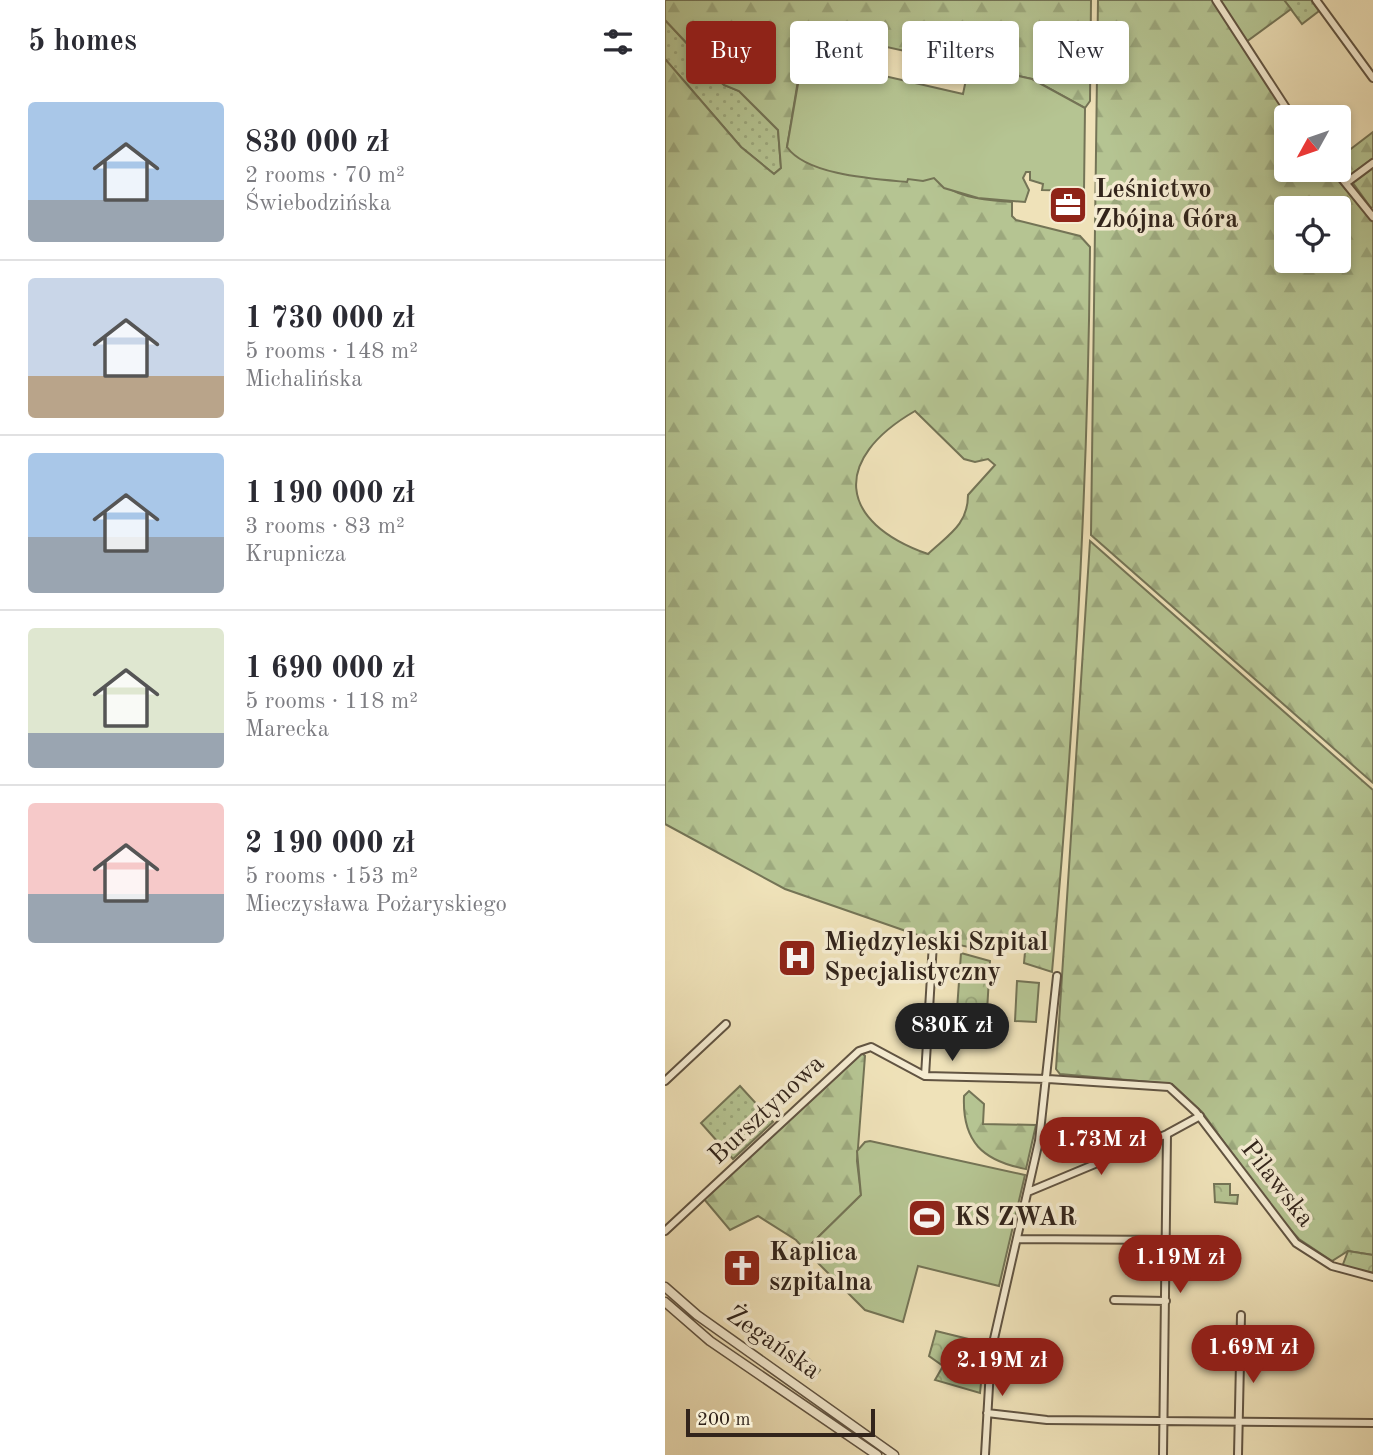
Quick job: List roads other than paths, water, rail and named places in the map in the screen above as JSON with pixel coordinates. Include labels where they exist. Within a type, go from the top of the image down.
[{"type":"street","points":[[1216,0],[1284,105]]},
{"type":"street","points":[[1316,0],[1373,78]]},
{"type":"street","points":[[1373,163],[1346,183],[1373,217]]},
{"type":"street","points":[[925,1076],[933,943]]},
{"type":"street","points":[[985,1455],[991,1352],[1028,1192],[1048,1079],[1057,976]]},
{"type":"street","points":[[665,1081],[726,1024]]},
{"type":"street","name":"Bursztynowa","points":[[665,1231],[865,1047],[884,1051],[913,1072],[925,1076]]},
{"type":"street","name":"Pilawska","points":[[925,1076],[1048,1079],[1169,1087],[1200,1116],[1296,1243],[1332,1266],[1373,1277]]},
{"type":"street","points":[[1028,1192],[1167,1135],[1200,1116]]},
{"type":"street","points":[[1163,1455],[1167,1135]]},
{"type":"street","points":[[1018,1239],[1167,1240]]},
{"type":"street","name":"Żegańska","points":[[665,1287],[697,1315],[894,1455]]},
{"type":"street","points":[[1114,1300],[1166,1301]]},
{"type":"street","name":"Żegańska","points":[[665,1302],[710,1341],[877,1455]]},
{"type":"street","points":[[1238,1455],[1241,1315]]},
{"type":"street","points":[[987,1413],[1047,1420],[1373,1423]]},
{"type":"place","name":"Leśnictwo Zbójna Góra","points":[[1068,205]]},
{"type":"place","name":"Międzyleski Szpital Specjalistyczny","points":[[797,958]]},
{"type":"place","name":"KS ZWAR","points":[[927,1218]]},
{"type":"place","name":"Kaplica szpitalna","points":[[742,1268]]}]
